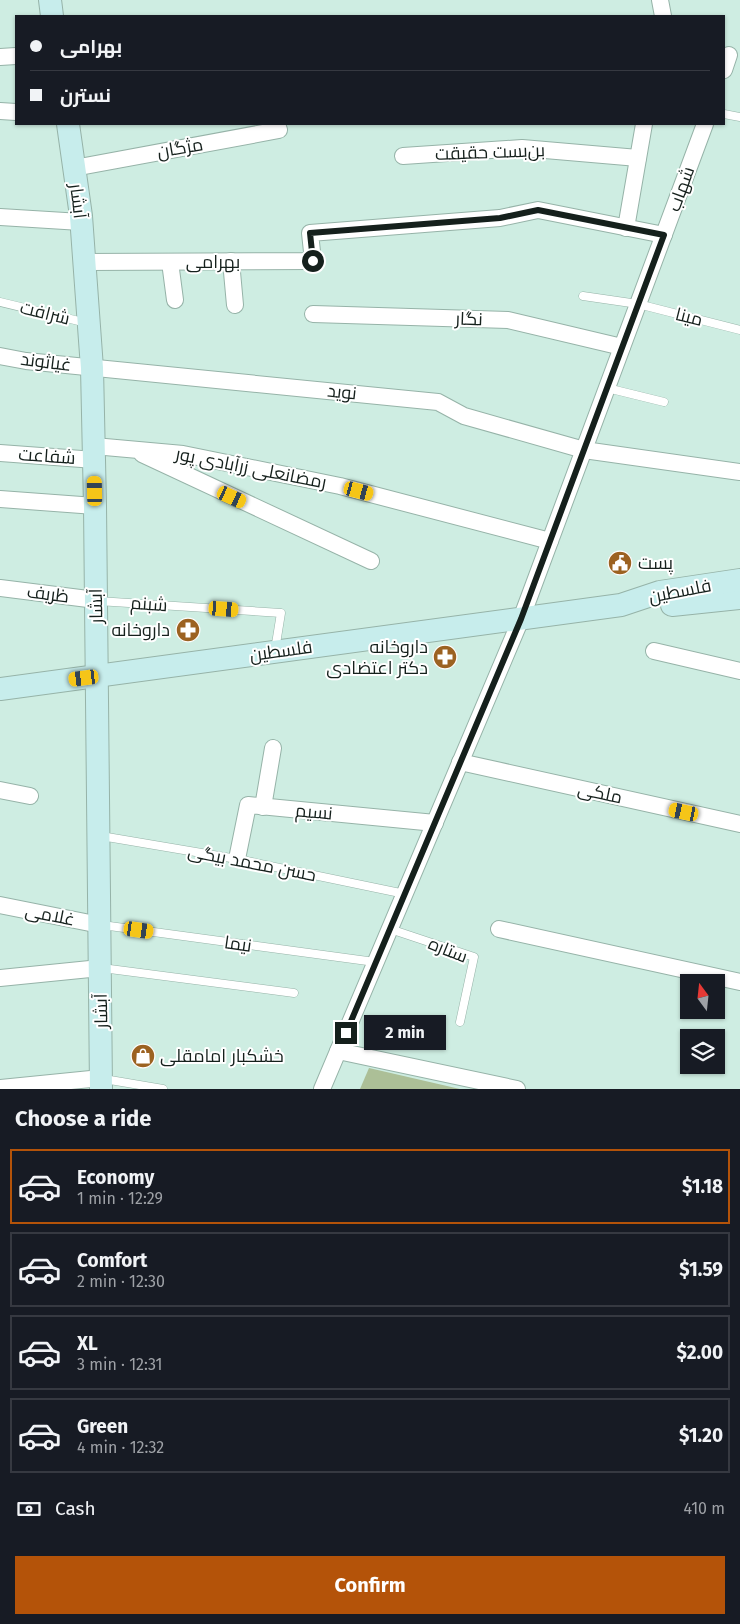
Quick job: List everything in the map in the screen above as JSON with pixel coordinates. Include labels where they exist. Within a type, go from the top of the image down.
[{"type":"street","points":[[50,0],[52,15]]},
{"type":"street","points":[[660,0],[663,15]]},
{"type":"street","points":[[0,57],[15,56]]},
{"type":"street","points":[[0,111],[15,112]]},
{"type":"street","name":"آبشار","points":[[68,125],[81,222],[92,368],[101,1084]]},
{"type":"street","name":"مژگان","points":[[74,168],[279,130],[278,125]]},
{"type":"street","points":[[644,125],[626,228],[664,235]]},
{"type":"street","name":"شهاب","points":[[322,1089],[521,619],[705,125]]},
{"type":"street","name":"بن‌بست حقیقت","points":[[403,156],[522,148],[638,158]]},
{"type":"street","name":"بهرامی","points":[[84,262],[313,261],[310,233],[500,218],[538,210],[626,228]]},
{"type":"street","points":[[0,217],[81,222]]},
{"type":"street","points":[[170,262],[175,300]]},
{"type":"street","points":[[231,262],[235,305]]},
{"type":"street","name":"نگار","points":[[313,314],[508,320],[622,347]]},
{"type":"street","name":"غیاثوند","points":[[0,356],[26,361],[92,368]]},
{"type":"street","name":"نوید","points":[[92,368],[438,402],[464,416],[584,450],[740,472]]},
{"type":"street","points":[[133,449],[371,561]]},
{"type":"street","name":"رمضانعلی زرآبادی پور","points":[[94,453],[133,449],[183,454],[340,486],[550,541]]},
{"type":"street","name":"شفاعت","points":[[0,453],[94,453]]},
{"type":"street","points":[[0,499],[95,506]]},
{"type":"street","name":"فلسطین","points":[[621,605],[660,592],[740,580]]},
{"type":"street","name":"ظریف","points":[[0,588],[96,600]]},
{"type":"street","name":"فلسطین","points":[[0,689],[621,605],[664,605],[740,598]]},
{"type":"street","points":[[654,651],[740,671]]},
{"type":"street","points":[[263,807],[273,748]]},
{"type":"street","name":"ملکی","points":[[460,762],[740,824]]},
{"type":"street","points":[[0,790],[30,796]]},
{"type":"street","name":"نسیم","points":[[237,859],[248,805],[434,823]]},
{"type":"street","name":"غلامی","points":[[0,905],[100,925]]},
{"type":"street","points":[[499,929],[740,982]]},
{"type":"street","points":[[0,978],[100,968]]},
{"type":"street","points":[[338,1051],[517,1089]]},
{"type":"street","points":[[0,1088],[101,1084]]},
{"type":"lane","points":[[725,114],[740,117]]},
{"type":"lane","name":"مینا","points":[[583,296],[638,304],[740,330]]},
{"type":"lane","name":"شرافت","points":[[0,302],[89,324]]},
{"type":"lane","points":[[607,388],[664,402]]},
{"type":"lane","name":"شبنم","points":[[96,600],[281,613],[274,652]]},
{"type":"lane","name":"حسن محمد بیگی","points":[[99,836],[237,859],[405,894]]},
{"type":"lane","name":"نیما","points":[[100,925],[376,962]]},
{"type":"lane","name":"ستاره","points":[[390,929],[474,957],[460,1022]]},
{"type":"lane","points":[[100,968],[294,992]]},
{"type":"lane","points":[[101,1084],[163,1089]]},
{"type":"green space","points":[[369,1068],[460,1089],[360,1089]]},
{"type":"place","name":"پست","points":[[620,563]]},
{"type":"place","name":"داروخانه","points":[[188,630]]},
{"type":"place","name":"داروخانه دکتر اعتضادی","points":[[445,657]]},
{"type":"place","name":"خشکبار امامقلی","points":[[143,1056]]},
{"type":"route","points":[[313,261],[310,233],[500,218],[538,210],[664,235],[521,619],[346,1033]]}]
